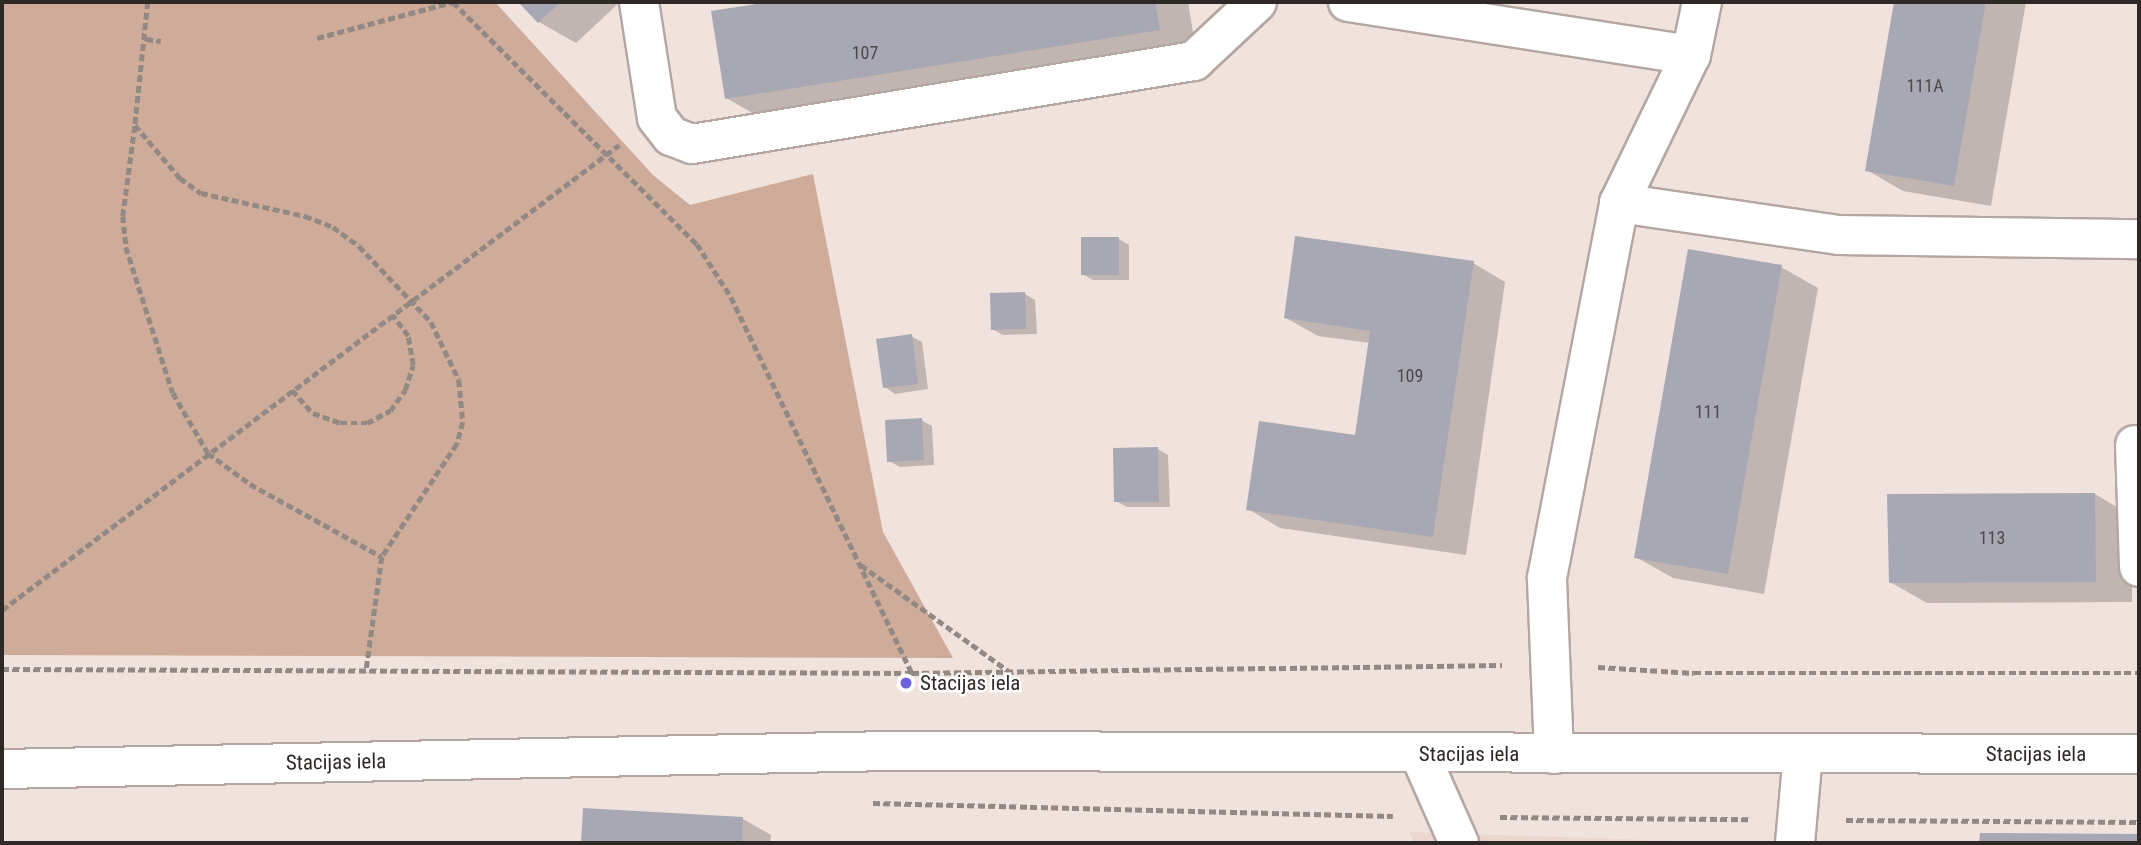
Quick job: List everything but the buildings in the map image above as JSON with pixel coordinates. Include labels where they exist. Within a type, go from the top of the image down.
[{"type":"street","points":[[639,2],[657,118],[671,136],[692,144],[1194,61],[1257,2]]},
{"type":"street","points":[[1348,2],[1691,55]]},
{"type":"street","points":[[1554,754],[1547,578],[1619,203],[1691,55],[1702,2]]},
{"type":"street","points":[[1619,203],[1839,235],[2139,239]]},
{"type":"street","points":[[2135,445],[2139,567]]},
{"type":"street","name":"Stacijas iela","points":[[2,769],[893,751],[1420,755],[2139,754]]},
{"type":"street","points":[[1796,831],[1803,754]]},
{"type":"street","points":[[1420,755],[1453,830]]},
{"type":"path","points":[[148,2],[146,39],[123,216],[126,247],[173,393],[208,453],[250,484],[382,557]]},
{"type":"path","points":[[317,38],[453,2],[608,152],[697,244],[731,298],[912,673]]},
{"type":"path","points":[[146,39],[161,41]]},
{"type":"path","points":[[2,610],[412,298],[657,118]]},
{"type":"path","points":[[135,125],[180,178],[201,193],[305,216],[333,227],[412,298],[431,322],[459,380],[463,422],[457,444],[382,557],[366,672]]},
{"type":"path","points":[[292,390],[313,413],[340,423],[368,423],[390,411],[405,390],[413,365],[408,336],[392,315]]},
{"type":"path","points":[[859,563],[1011,672]]},
{"type":"path","points":[[2,669],[912,673],[1550,664],[1694,673],[2139,673]]},
{"type":"path","points":[[861,803],[1453,830],[1796,831],[2139,822]]},
{"type":"shaded area","points":[[2,2],[495,2],[653,175],[690,205],[813,174],[883,532],[953,658],[2,655]]},
{"type":"shaded area","points":[[1409,832],[1736,843],[1414,843]]},
{"type":"place","name":"Stacijas iela","points":[[906,683]]}]
